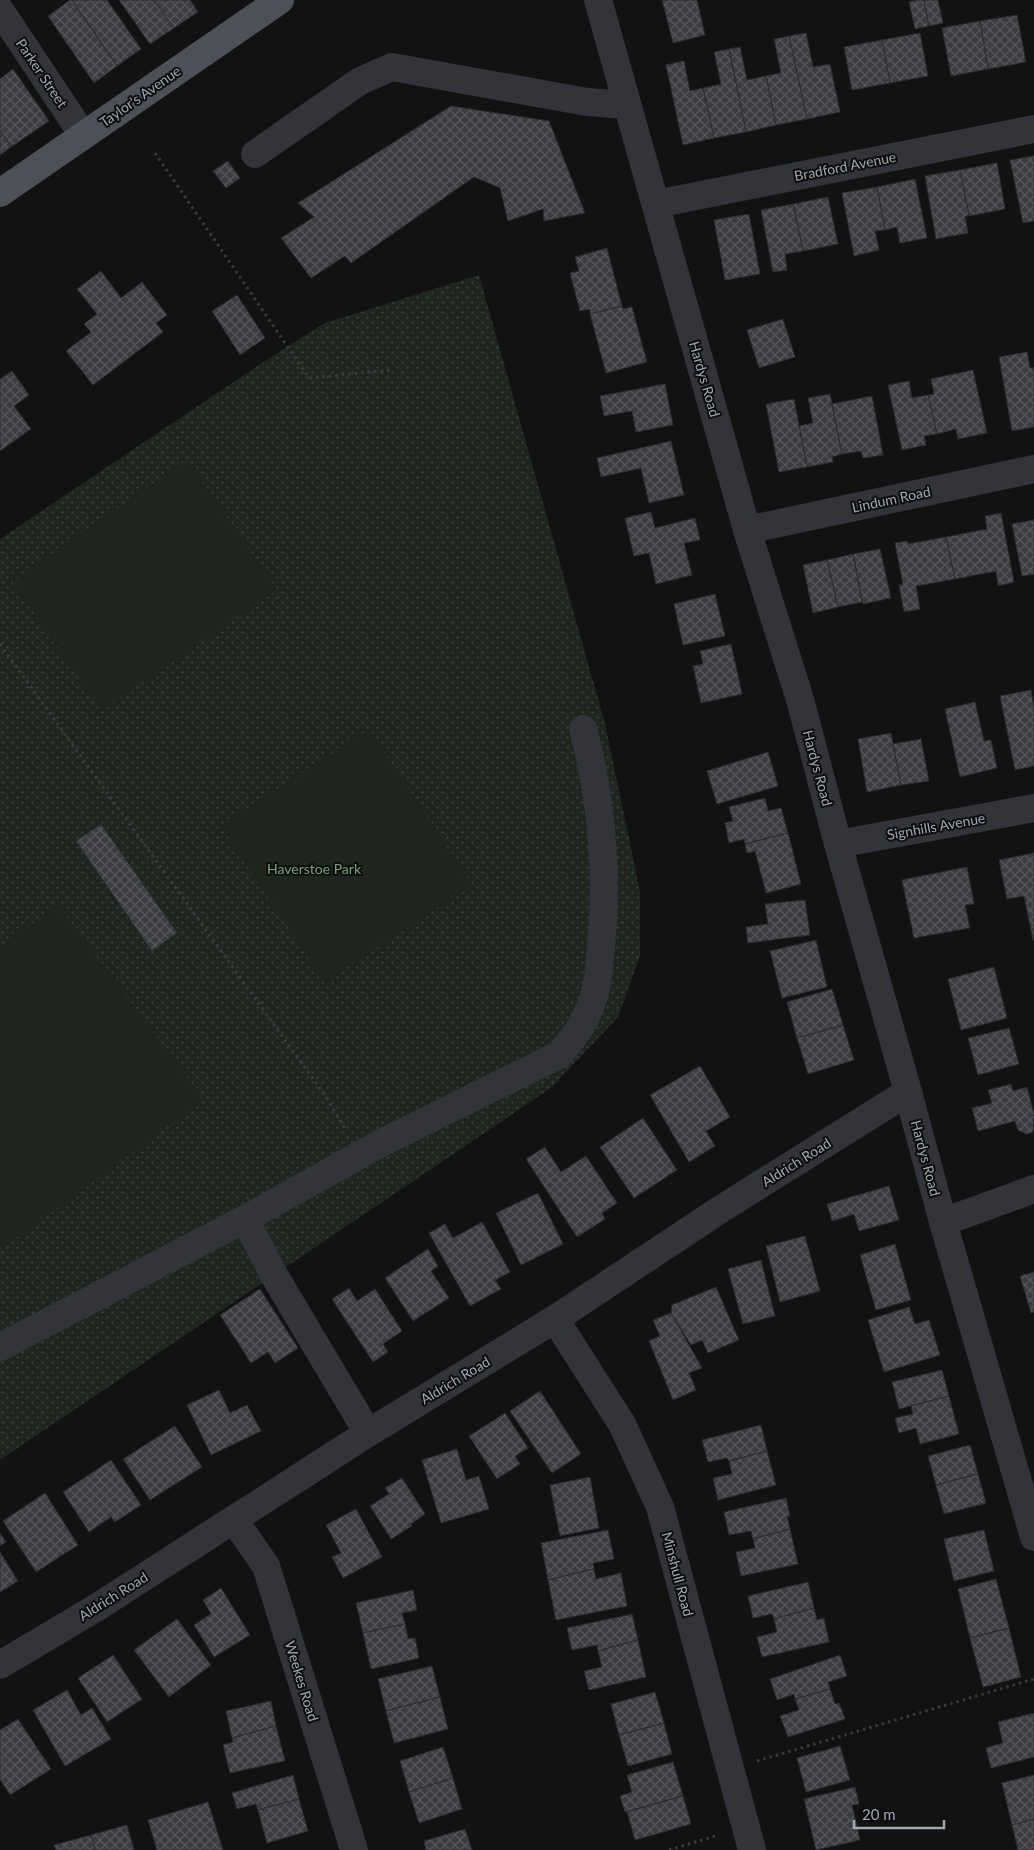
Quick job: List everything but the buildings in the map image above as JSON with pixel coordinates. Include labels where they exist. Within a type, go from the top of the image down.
[{"type":"main road","name":"Taylor's Avenue","points":[[0,193],[280,0]]},
{"type":"street","name":"Hardys Road","points":[[598,0],[747,530],[801,703],[942,1222],[1034,1537]]},
{"type":"street","name":"Parker Street","points":[[0,10],[84,135]]},
{"type":"street","points":[[255,154],[360,81],[392,67],[588,102],[626,105]]},
{"type":"street","name":"Bradford Avenue","points":[[656,204],[1034,129]]},
{"type":"street","name":"Lindum Road","points":[[747,530],[1034,469]]},
{"type":"street","points":[[0,1347],[245,1219],[361,1154],[559,1054],[577,1034],[590,1007],[598,980],[604,909],[602,841],[592,763],[583,729]]},
{"type":"street","name":"Signhills Avenue","points":[[838,844],[1034,808]]},
{"type":"street","name":"Aldrich Road","points":[[0,1665],[99,1606],[368,1433],[555,1318],[721,1209],[908,1092]]},
{"type":"street","points":[[942,1222],[1034,1189]]},
{"type":"street","points":[[245,1219],[274,1275],[368,1433]]},
{"type":"street","name":"Minshull Road","points":[[555,1318],[622,1424],[660,1506],[749,1838]]},
{"type":"street","name":"Weekes Road","points":[[234,1520],[266,1566],[354,1850]]},
{"type":"path","points":[[155,153],[309,378],[392,370]]},
{"type":"path","points":[[0,644],[324,1094],[361,1154]]},
{"type":"path","points":[[730,1769],[1034,1679]]},
{"type":"path","points":[[669,1850],[749,1838]]},
{"type":"green space","name":"Haverstoe Park","points":[[479,275],[605,724],[640,891],[640,956],[618,1017],[551,1088],[0,1460],[0,539],[274,355],[325,323]]},
{"type":"green space","points":[[187,460],[277,590],[101,711],[12,581]]},
{"type":"green space","points":[[369,729],[472,885],[324,982],[221,826]]},
{"type":"green space","points":[[58,905],[204,1100],[0,1250],[0,947]]}]
